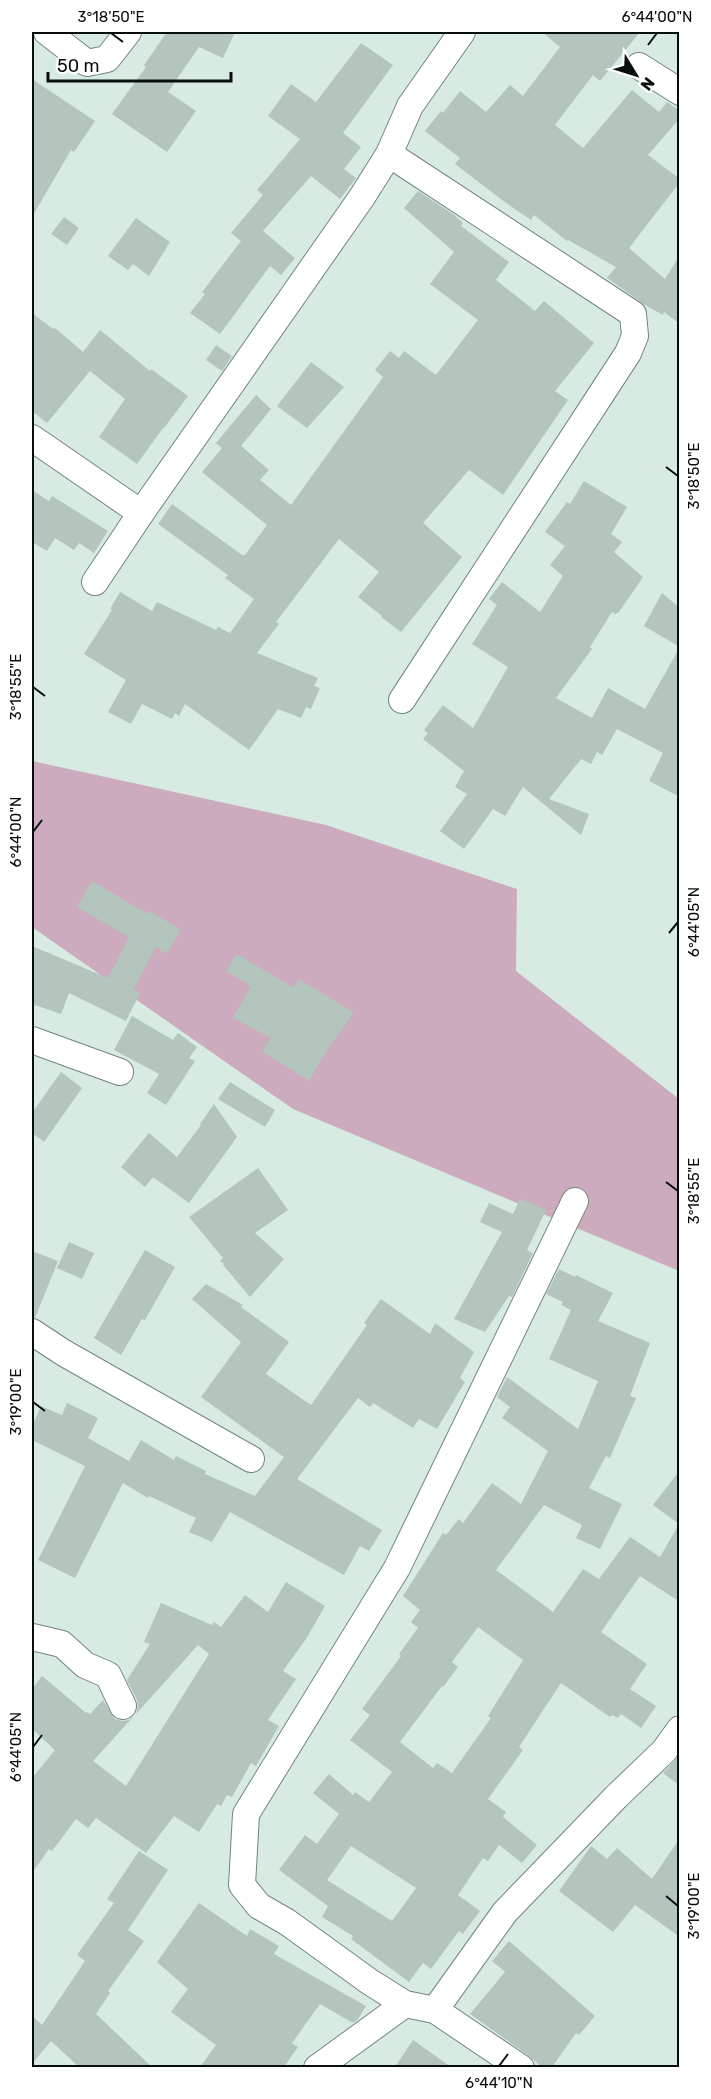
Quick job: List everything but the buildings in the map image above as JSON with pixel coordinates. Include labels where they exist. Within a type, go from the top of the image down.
[{"type":"street","points":[[47,32],[87,63],[107,60],[128,32]]},
{"type":"street","points":[[95,582],[362,197],[389,154],[410,106],[462,32]]},
{"type":"street","points":[[639,66],[680,92]]},
{"type":"street","points":[[389,154],[633,314],[635,336],[628,353],[402,700]]},
{"type":"street","points":[[32,438],[141,513]]},
{"type":"street","points":[[32,1040],[120,1072]]},
{"type":"street","points":[[520,2067],[435,2010],[405,2004],[370,1982],[287,1922],[259,1906],[242,1885],[246,1814],[397,1568],[575,1201]]},
{"type":"street","points":[[32,1332],[64,1353],[251,1459]]},
{"type":"street","points":[[32,1637],[62,1644],[85,1665],[108,1675],[123,1706]]},
{"type":"street","points":[[435,2010],[505,1911],[664,1751],[680,1729]]},
{"type":"street","points":[[317,2067],[405,2004]]},
{"type":"shaded area","points":[[32,761],[326,825],[517,889],[516,971],[679,1099],[679,1271],[293,1109],[32,927]]}]
